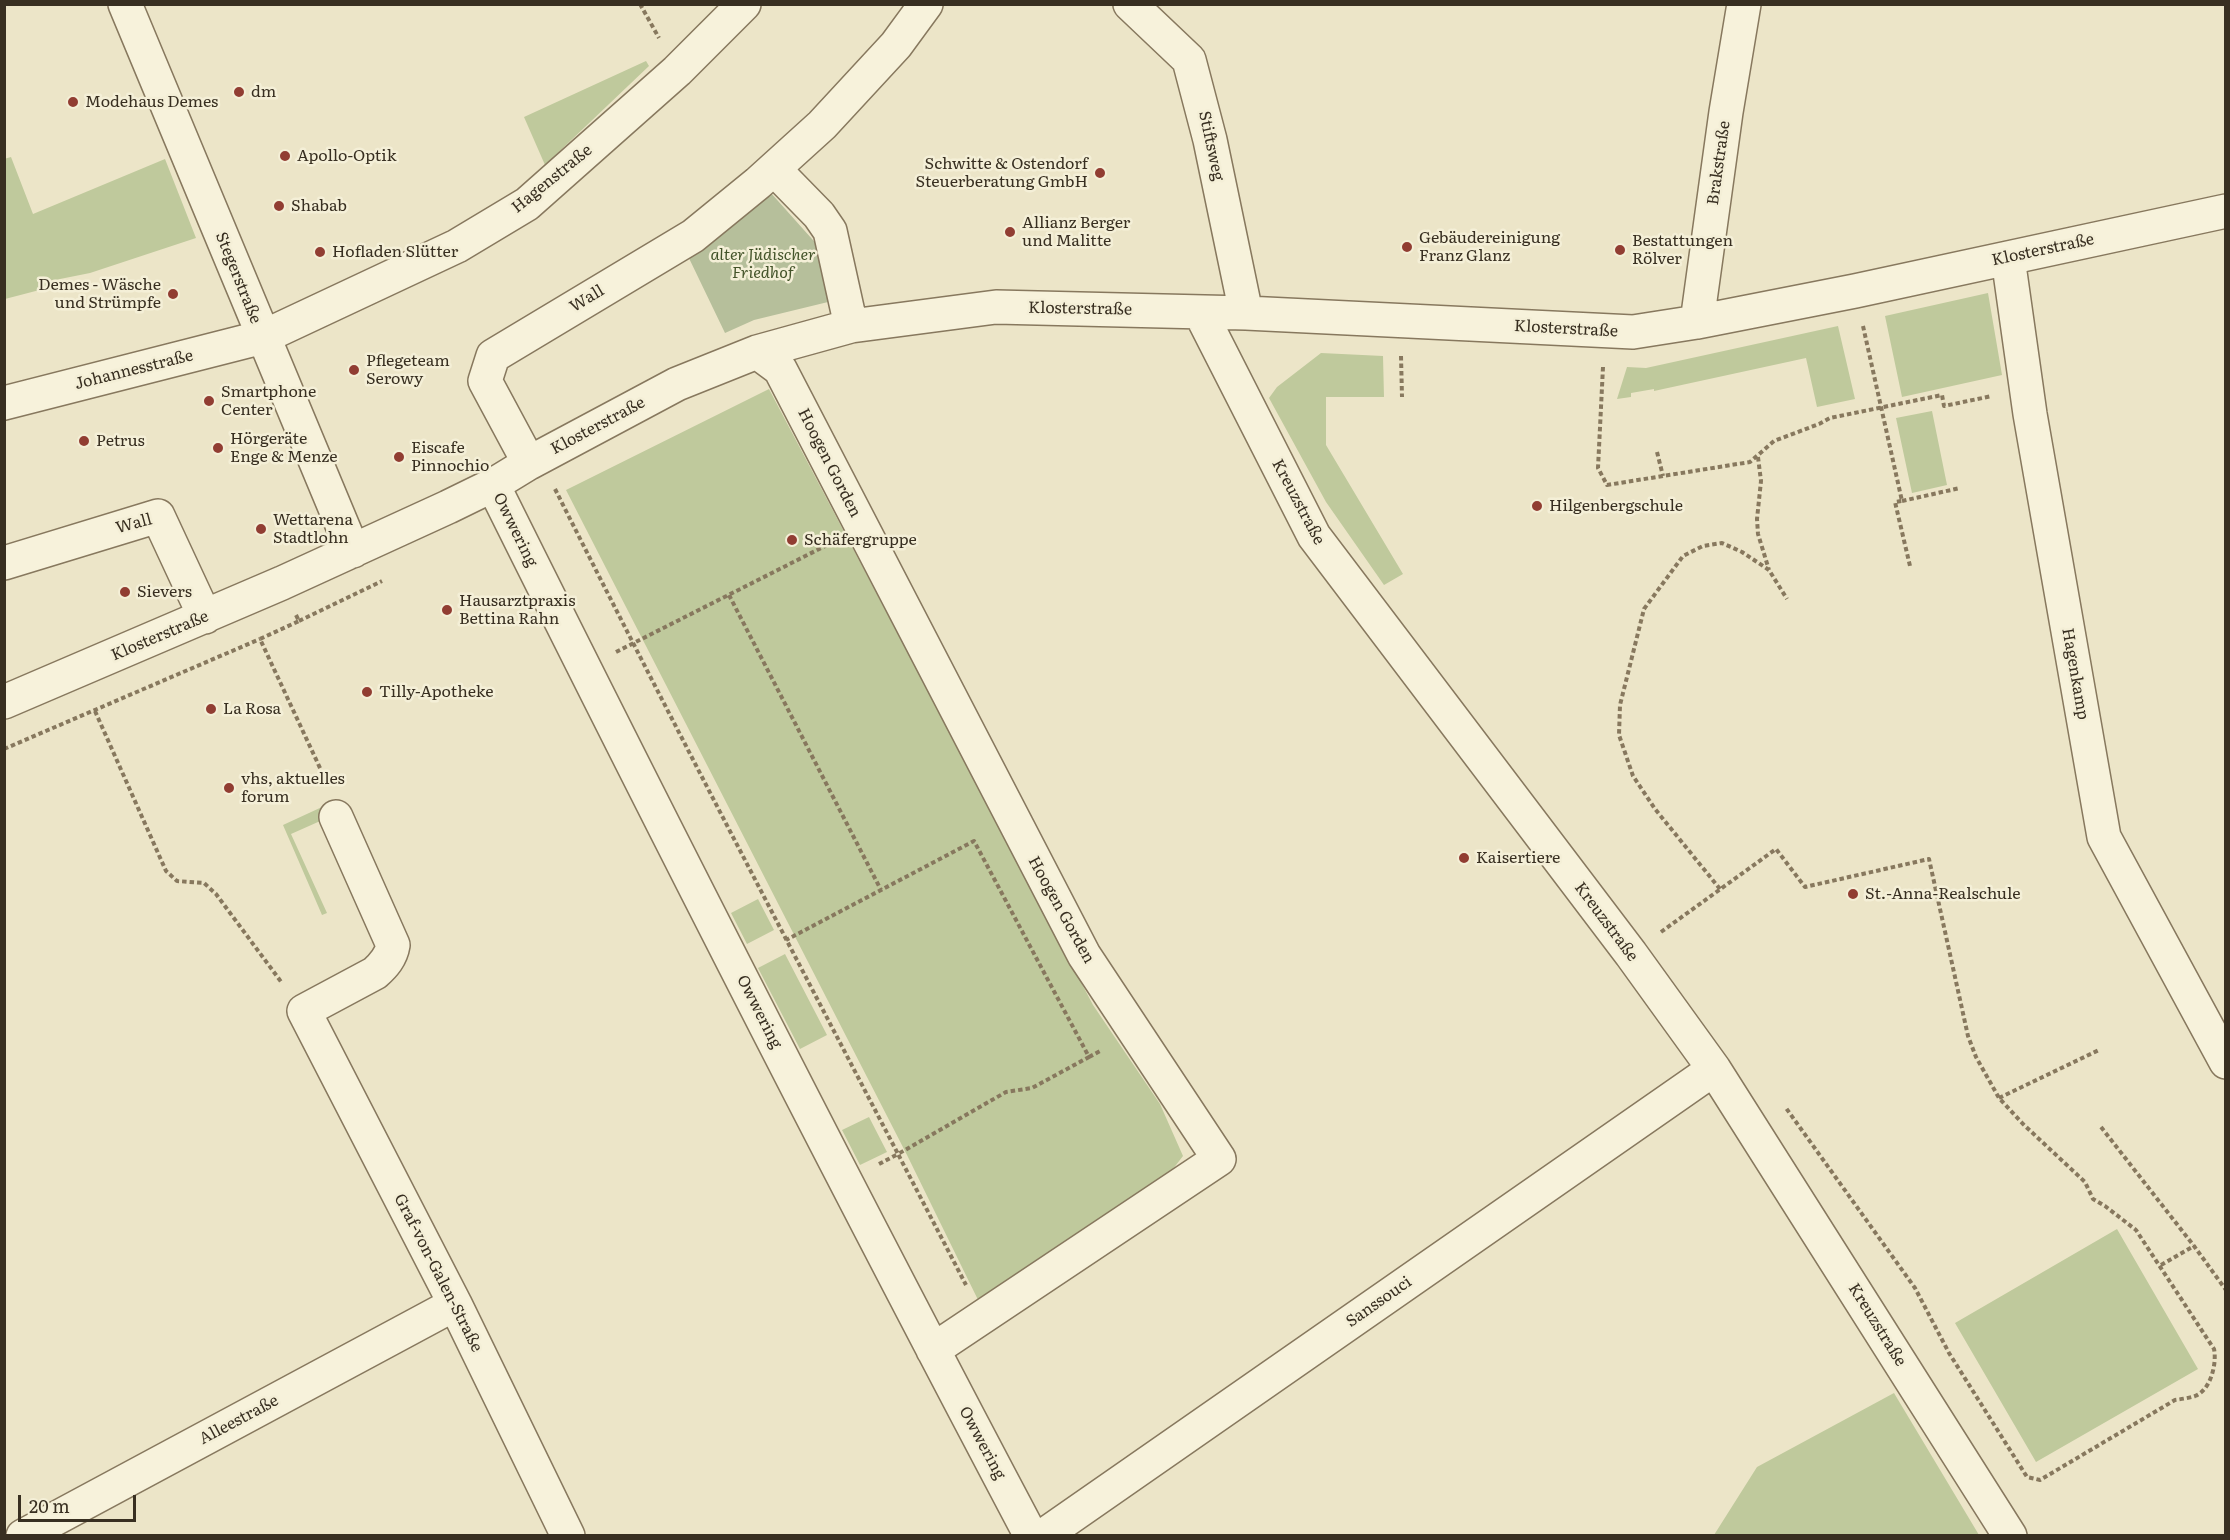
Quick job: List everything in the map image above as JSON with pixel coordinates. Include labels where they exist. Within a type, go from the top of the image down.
[{"type":"street","name":"Stegerstraße","points":[[125,4],[353,551]]},
{"type":"street","name":"Hagenstraße","points":[[263,337],[457,246],[527,204],[677,71],[744,4]]},
{"type":"street","name":"Wall","points":[[529,463],[485,381],[493,356],[693,236],[774,169],[822,125],[889,53],[926,4]]},
{"type":"street","name":"Stiftsweg","points":[[1130,4],[1189,60],[1210,140],[1246,313]]},
{"type":"street","name":"Brakstraße","points":[[1697,322],[1726,112],[1744,4]]},
{"type":"street","points":[[774,169],[819,215],[830,231],[851,326]]},
{"type":"street","name":"Klosterstraße","points":[[4,702],[353,551],[499,496],[529,463],[678,384],[757,352],[851,326],[996,307],[1246,313],[1633,332],[1855,291],[2226,211]]},
{"type":"street","name":"Hagenkamp","points":[[2008,258],[2030,414],[2104,837],[2226,1062]]},
{"type":"street","name":"Kreuzstraße","points":[[1200,312],[1314,536],[1631,954],[1714,1069],[2010,1536]]},
{"type":"street","name":"Johannesstraße","points":[[4,404],[263,337]]},
{"type":"street","name":"Hoogen Gorden","points":[[757,352],[780,369],[1084,955],[1219,1159],[933,1350]]},
{"type":"street","name":"Owwering","points":[[499,496],[580,664],[1031,1536]]},
{"type":"street","name":"Wall","points":[[4,563],[158,516],[206,616]]},
{"type":"street","points":[[304,1011],[375,973],[385,964],[393,945],[333,804]]},
{"type":"street","name":"Graf-von-Galen-Straße","points":[[304,1011],[454,1304],[568,1536]]},
{"type":"street","name":"Sanssouci","points":[[1043,1536],[1714,1069]]},
{"type":"street","name":"Alleestraße","points":[[23,1536],[454,1304]]},
{"type":"path","points":[[1855,291],[1902,501]]},
{"type":"path","points":[[1604,332],[1598,468],[1607,485],[1750,462],[1774,441],[1830,418],[1942,395],[1944,406],[1994,395]]},
{"type":"path","points":[[1657,452],[1663,476]]},
{"type":"path","points":[[1757,456],[1761,481],[1757,519],[1758,534],[1769,570],[1787,599]]},
{"type":"path","points":[[499,496],[553,485],[633,644],[968,1288]]},
{"type":"path","points":[[1910,566],[1895,502],[1960,488]]},
{"type":"path","points":[[633,644],[862,527]]},
{"type":"path","points":[[1720,889],[1655,809],[1633,776],[1619,735],[1620,705],[1644,609],[1683,556],[1703,546],[1722,543],[1742,552],[1769,570]]},
{"type":"path","points":[[4,749],[299,621],[282,583]]},
{"type":"path","points":[[729,595],[881,890]]},
{"type":"path","points":[[260,639],[333,804]]},
{"type":"path","points":[[95,711],[166,871],[177,881],[204,883],[216,894],[304,1011]]},
{"type":"path","points":[[786,940],[974,840],[1089,1057],[1032,1088],[1006,1092],[846,1181]]},
{"type":"path","points":[[1631,954],[1776,849],[1805,887],[1929,859],[1968,1036],[1976,1057],[1999,1098],[2023,1124],[2085,1182],[2093,1199],[2136,1230],[2161,1265],[2214,1349],[2216,1361],[2207,1384],[2198,1396],[2175,1400],[2040,1480],[2026,1477],[1949,1353],[1915,1288],[1785,1106]]},
{"type":"path","points":[[1999,1098],[2098,1050]]},
{"type":"path","points":[[2101,1127],[2226,1290]]},
{"type":"path","points":[[2161,1265],[2194,1246]]},
{"type":"green space","points":[[646,61],[649,66],[545,165],[524,117]]},
{"type":"green space","points":[[11,157],[33,214],[165,159],[196,238],[90,273],[50,281],[51,287],[5,299],[4,159]]},
{"type":"green space","name":"alter Jüdischer Friedhof","points":[[770,192],[829,258],[834,289],[828,302],[754,320],[725,333],[686,252]]},
{"type":"green space","points":[[1988,293],[2002,375],[1902,397],[1885,316]]},
{"type":"green space","points":[[1838,326],[1855,399],[1817,407],[1806,358],[1654,391],[1654,389],[1631,393],[1631,397],[1617,399],[1627,367],[1646,368]]},
{"type":"green space","points":[[1321,353],[1383,356],[1384,397],[1326,397],[1326,445],[1403,574],[1384,585],[1326,502],[1269,398],[1277,387]]},
{"type":"green space","points":[[769,389],[1093,1005],[1160,1104],[1183,1156],[1155,1192],[982,1308],[907,1155],[566,490]]},
{"type":"green space","points":[[1932,411],[1947,485],[1912,493],[1896,418]]},
{"type":"green space","points":[[322,807],[327,818],[291,834],[327,913],[322,915],[283,825]]},
{"type":"green space","points":[[758,899],[774,930],[747,944],[731,913]]},
{"type":"green space","points":[[785,954],[827,1035],[800,1049],[758,968]]},
{"type":"green space","points":[[869,1117],[887,1152],[860,1165],[842,1130]]},
{"type":"green space","points":[[2117,1229],[2198,1369],[2036,1462],[1955,1323]]},
{"type":"green space","points":[[1894,1393],[1979,1535],[1714,1535],[1757,1467]]},
{"type":"place","name":"dm","points":[[239,92]]},
{"type":"place","name":"Modehaus Demes","points":[[73,102]]},
{"type":"place","name":"Apollo-Optik","points":[[285,156]]},
{"type":"place","name":"Schwitte & Ostendorf Steuerberatung GmbH","points":[[1100,173]]},
{"type":"place","name":"Shabab","points":[[279,206]]},
{"type":"place","name":"Allianz Berger und Malitte","points":[[1010,232]]},
{"type":"place","name":"Gebäudereinigung Franz Glanz","points":[[1407,247]]},
{"type":"place","name":"Bestattungen Rölver","points":[[1620,250]]},
{"type":"place","name":"Hofladen Slütter","points":[[320,252]]},
{"type":"place","name":"Demes - Wäsche und Strümpfe","points":[[173,294]]},
{"type":"place","name":"Pflegeteam Serowy","points":[[354,370]]},
{"type":"place","name":"Smartphone Center","points":[[209,401]]},
{"type":"place","name":"Petrus","points":[[84,441]]},
{"type":"place","name":"Hörgeräte Enge & Menze","points":[[218,448]]},
{"type":"place","name":"Eiscafe Pinnochio","points":[[399,457]]},
{"type":"place","name":"Hilgenbergschule","points":[[1537,506]]},
{"type":"place","name":"Wettarena Stadtlohn","points":[[261,529]]},
{"type":"place","name":"Schäfergruppe","points":[[792,540]]},
{"type":"place","name":"Sievers","points":[[125,592]]},
{"type":"place","name":"Hausarztpraxis Bettina Rahn","points":[[447,610]]},
{"type":"place","name":"Tilly-Apotheke","points":[[367,692]]},
{"type":"place","name":"La Rosa","points":[[211,709]]},
{"type":"place","name":"vhs, aktuelles forum","points":[[229,788]]},
{"type":"place","name":"Kaisertiere","points":[[1464,858]]},
{"type":"place","name":"St.-Anna-Realschule","points":[[1853,894]]}]
